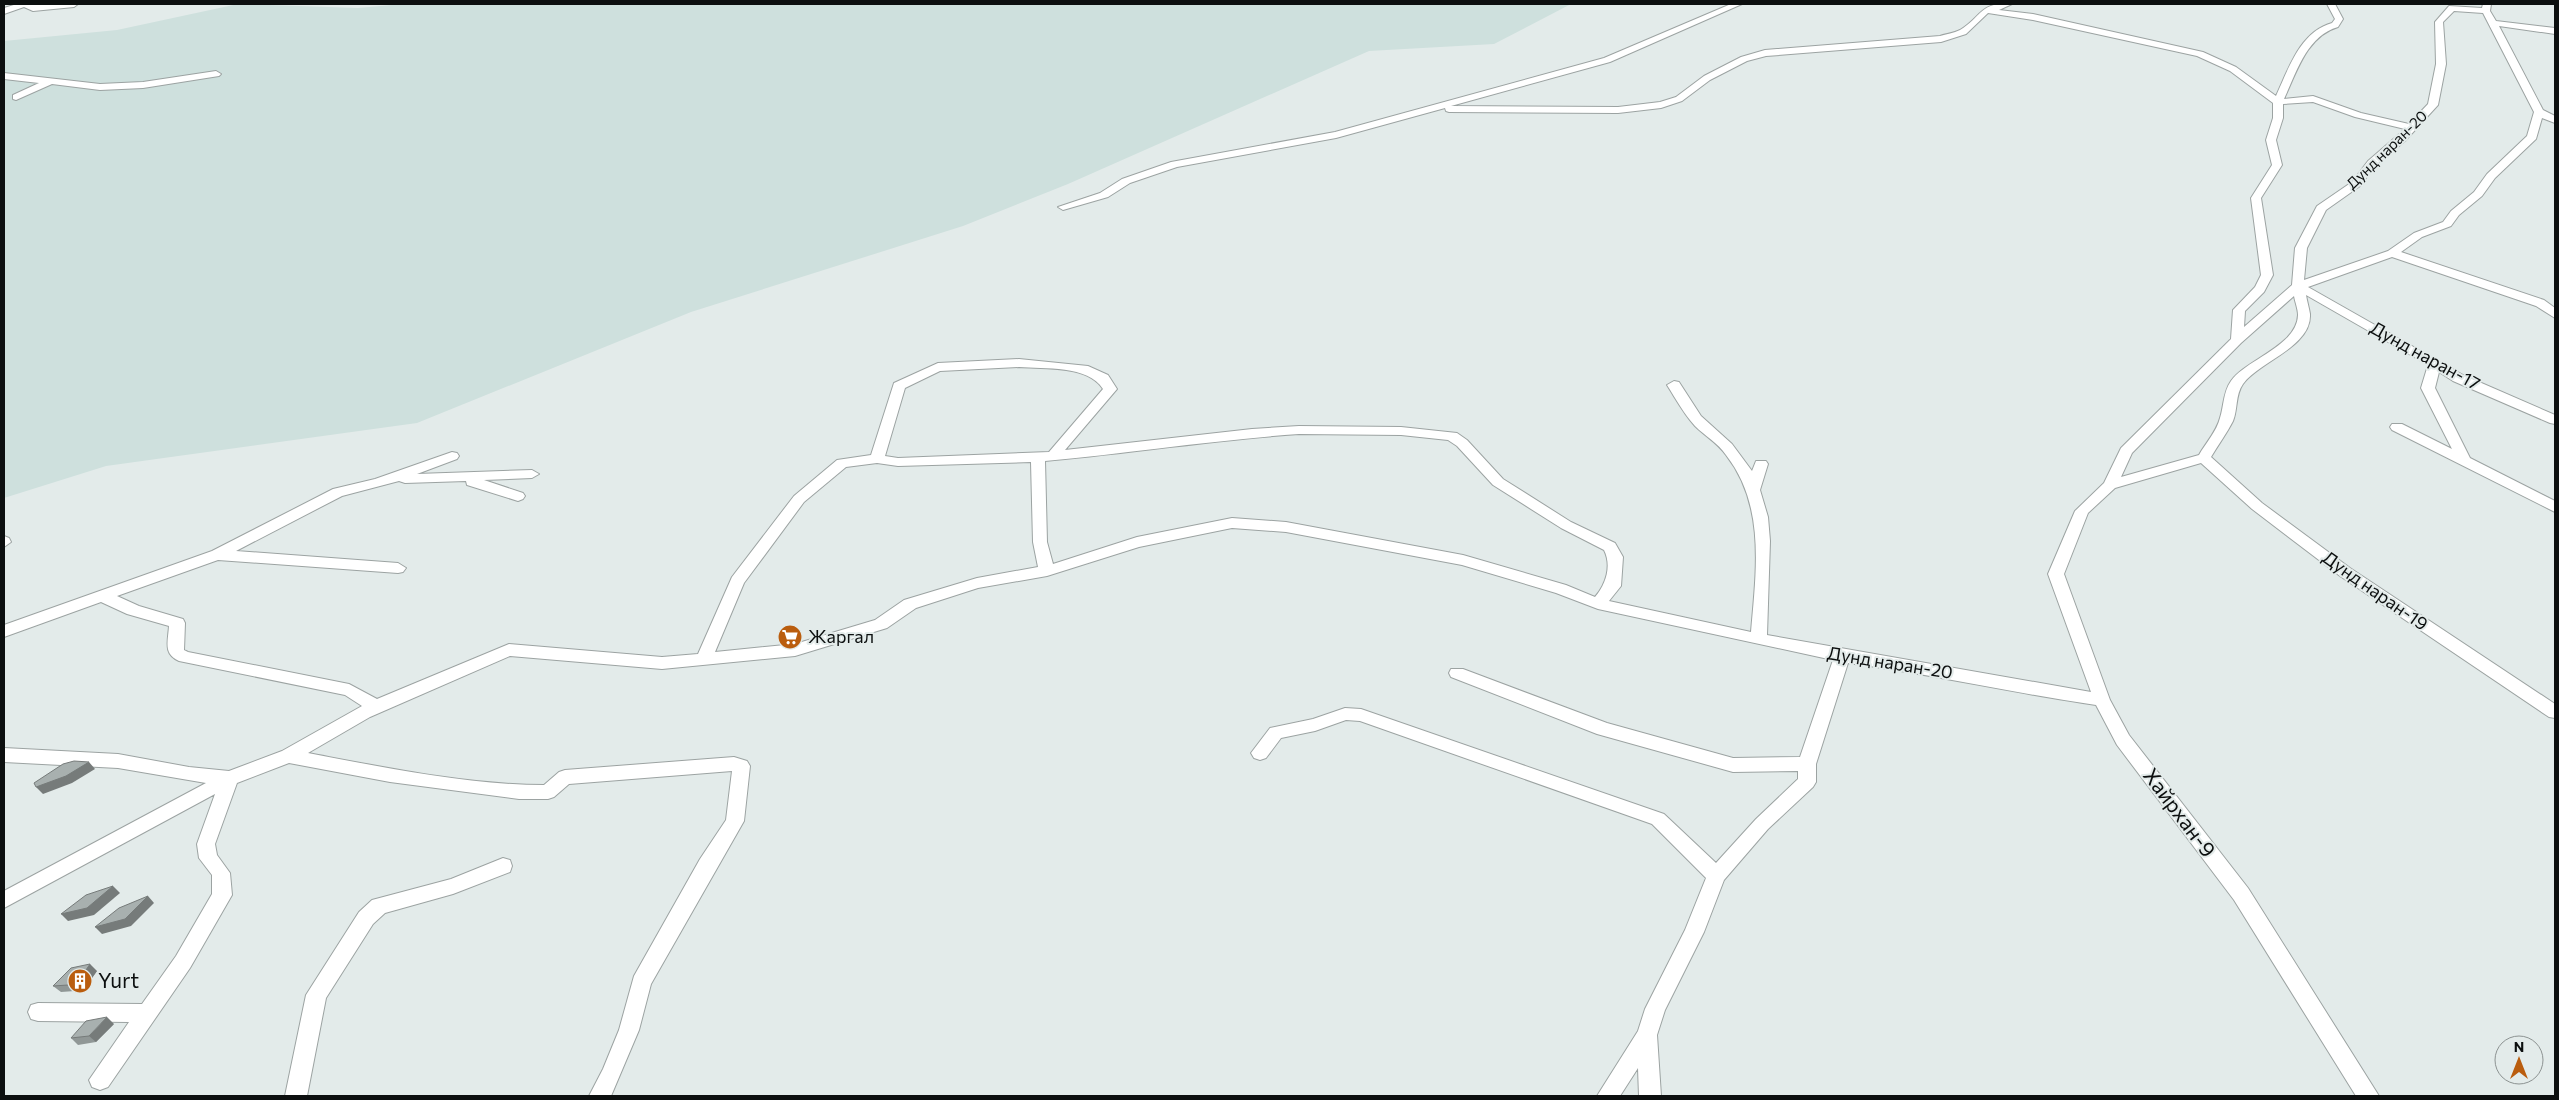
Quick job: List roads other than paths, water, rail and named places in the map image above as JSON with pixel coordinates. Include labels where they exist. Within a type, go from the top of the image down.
[{"type":"street","points":[[4,11],[24,4],[33,8],[74,4]]},
{"type":"street","points":[[1063,207],[1104,195],[1126,182],[1175,164],[1336,135],[1607,60],[1738,4]]},
{"type":"street","points":[[1423,110],[1618,110],[1661,105],[1679,99],[1706,78],[1744,59],[1765,52],[1941,39],[1963,32],[1985,11],[2008,4]]},
{"type":"street","points":[[2236,340],[2239,310],[2260,289],[2267,275],[2256,198],[2277,165],[2271,140],[2278,118],[2278,102],[2301,52],[2321,29],[2335,24],[2339,19],[2331,4]]},
{"type":"street","name":"Дунд наран-20","points":[[2204,458],[2227,419],[2229,402],[2236,383],[2250,369],[2283,349],[2298,331],[2304,316],[2298,286],[2301,248],[2321,208],[2356,184],[2372,163],[2412,128],[2433,104],[2441,64],[2439,22],[2452,8],[2486,8],[2539,112]]},
{"type":"street","points":[[1985,11],[2033,17],[2200,54],[2233,69],[2278,102],[2313,99],[2358,115],[2412,128]]},
{"type":"street","points":[[2492,23],[2555,31]]},
{"type":"street","points":[[4,76],[100,87],[143,85],[216,74]]},
{"type":"street","points":[[16,97],[51,81]]},
{"type":"street","points":[[2110,485],[2126,451],[2236,340],[2298,286],[2358,267],[2392,253],[2418,235],[2447,224],[2455,213],[2478,194],[2491,176],[2532,137],[2539,112],[2555,120]]},
{"type":"street","points":[[2392,253],[2540,303],[2555,314]]},
{"type":"street","name":"Дунд наран-17","points":[[2298,286],[2378,330],[2434,365],[2555,420]]},
{"type":"street","points":[[878,459],[899,386],[938,367],[1019,363],[1083,369],[1102,378],[1110,389],[1073,430],[1054,455]]},
{"type":"street","points":[[2434,365],[2428,388],[2464,460]]},
{"type":"street","points":[[1674,384],[1698,421],[1731,451],[1754,489],[1761,512],[1764,550],[1759,639]]},
{"type":"street","points":[[2397,427],[2555,507]]},
{"type":"street","points":[[703,660],[737,581],[799,499],[842,463],[878,459],[898,462],[1029,455],[1038,457],[1127,449],[1252,433],[1299,430],[1401,431],[1452,436],[1462,443],[1498,482],[1559,521],[1610,548],[1615,557],[1613,586],[1598,604]]},
{"type":"street","points":[[4,632],[217,555],[338,492],[379,482],[452,456]]},
{"type":"street","points":[[1038,457],[1040,542],[1046,571]]},
{"type":"street","points":[[2110,485],[2204,458]]},
{"type":"street","name":"Дунд наран-19","points":[[2204,458],[2257,506],[2345,572],[2555,712]]},
{"type":"street","points":[[1754,489],[1761,464]]},
{"type":"street","points":[[379,482],[427,477],[454,478],[532,474]]},
{"type":"street","points":[[454,478],[501,489],[518,496]]},
{"type":"street","name":"Хайрхан-9","points":[[2110,485],[2082,511],[2056,574],[2102,700],[2123,740],[2241,894],[2368,1096]]},
{"type":"street","name":"Дунд наран-20","points":[[4,900],[230,778],[288,756],[377,707],[509,650],[662,663],[795,650],[881,624],[910,604],[977,582],[1046,571],[1137,542],[1232,523],[1286,526],[1463,560],[1560,589],[1598,604],[1680,622],[1842,656],[1929,668],[2036,690],[2102,700]]},
{"type":"street","points":[[217,555],[398,568]]},
{"type":"street","points":[[102,596],[132,610],[178,623],[176,653],[185,657],[349,690],[377,707]]},
{"type":"street","points":[[1608,1096],[1647,1035],[1655,1009],[1694,932],[1716,876],[1762,824],[1807,782],[1807,764],[1842,656]]},
{"type":"street","points":[[1457,673],[1603,728],[1733,765],[1807,764]]},
{"type":"street","points":[[1260,753],[1276,733],[1315,724],[1344,714],[1361,715],[1658,819],[1716,876]]},
{"type":"street","points":[[4,755],[118,761],[189,774],[230,778],[206,844],[208,858],[221,873],[222,895],[183,962],[100,1080]]},
{"type":"street","points":[[288,756],[390,775],[519,792],[548,792],[565,777],[734,764],[741,766],[735,821],[707,865],[641,982],[628,1030],[612,1074],[600,1096]]},
{"type":"street","points":[[296,1096],[316,995],[366,918],[379,906],[453,886],[503,866]]},
{"type":"street","points":[[38,1012],[146,1013]]},
{"type":"street","points":[[1647,1035],[1650,1096]]},
{"type":"place","name":"Жаргал","points":[[790,637]]},
{"type":"place","name":"Yurt","points":[[80,981]]}]
